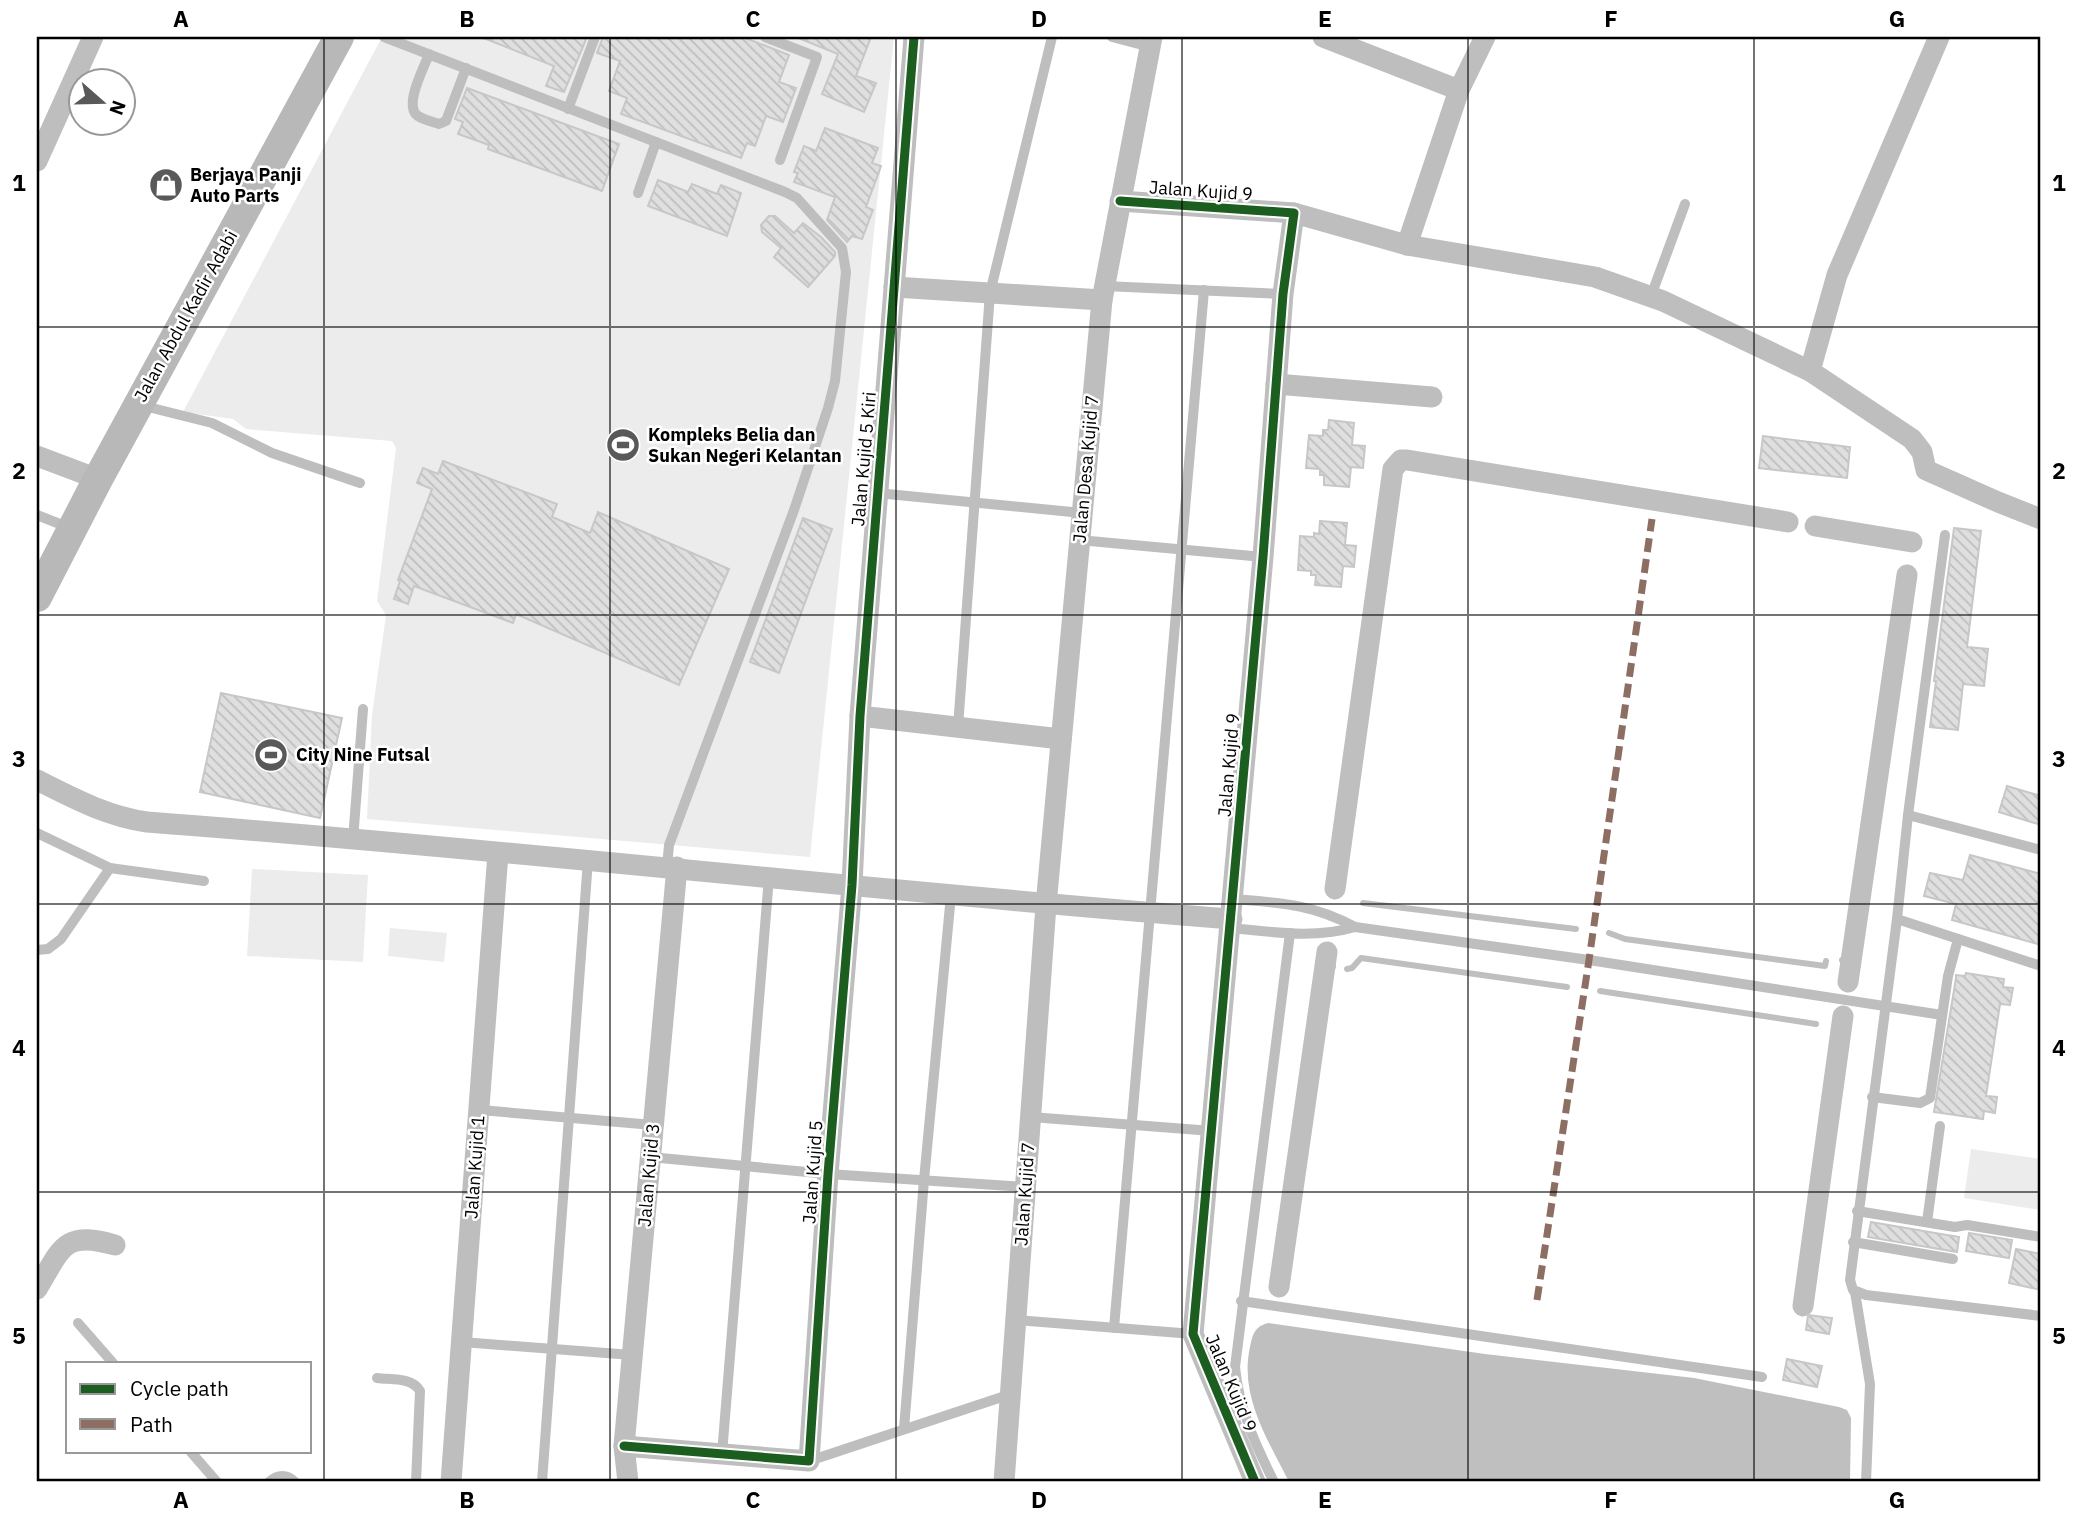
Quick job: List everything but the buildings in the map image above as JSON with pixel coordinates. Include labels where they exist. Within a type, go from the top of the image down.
[{"type":"main road","name":"Jalan Abdul Kadir Adabi","points":[[37,597],[98,479],[339,37]]},
{"type":"street","points":[[37,161],[93,37]]},
{"type":"street","name":"Jalan Kujid 5 Kiri","points":[[852,885],[860,716],[914,37]]},
{"type":"street","points":[[1323,37],[1459,90]]},
{"type":"street","points":[[1407,245],[1459,90],[1485,37]]},
{"type":"street","points":[[1810,370],[1837,275],[1939,37]]},
{"type":"street","name":"Jalan Desa Kujid 7","points":[[1046,905],[1103,293],[1151,42]]},
{"type":"street","name":"Jalan Kujid 9","points":[[1120,201],[1294,213],[1283,294],[1263,557],[1193,1334],[1255,1482]]},
{"type":"street","points":[[1294,213],[1407,245],[1595,277],[1651,296],[1810,370],[1912,439],[1922,452],[1926,470],[2041,519]]},
{"type":"street","points":[[894,287],[990,293],[1103,293]]},
{"type":"street","points":[[1276,384],[1432,397]]},
{"type":"street","points":[[37,456],[98,479]]},
{"type":"street","points":[[860,716],[1061,739]]},
{"type":"street","points":[[37,780],[96,810],[147,822],[672,867],[1046,905],[1150,913],[1232,915]]},
{"type":"street","name":"Jalan Kujid 1","points":[[451,1482],[498,853]]},
{"type":"street","name":"Jalan Kujid 3","points":[[628,1482],[624,1446],[653,1125],[672,867]]},
{"type":"street","name":"Jalan Kujid 5","points":[[809,1461],[828,1174],[852,885]]},
{"type":"street","name":"Jalan Kujid 7","points":[[1004,1482],[1046,905]]},
{"type":"street","points":[[37,1289],[59,1253],[69,1243],[89,1238],[116,1245]]},
{"type":"street","points":[[624,1446],[809,1461]]},
{"type":"lane","points":[[384,37],[771,186],[797,198],[842,248],[846,272],[835,381],[828,408],[794,510],[669,845],[672,867]]},
{"type":"lane","points":[[568,109],[595,37]]},
{"type":"lane","points":[[765,37],[817,57],[780,160]]},
{"type":"lane","points":[[958,727],[990,293],[1052,37]]},
{"type":"lane","points":[[1112,37],[1151,42]]},
{"type":"lane","points":[[429,54],[412,100],[413,110],[418,117],[439,124],[446,121],[466,68]]},
{"type":"lane","points":[[638,193],[656,142]]},
{"type":"lane","points":[[1651,296],[1685,204]]},
{"type":"lane","points":[[1114,1328],[1204,290]]},
{"type":"lane","points":[[1103,293],[1204,290],[1283,294]]},
{"type":"lane","points":[[138,405],[212,423],[272,453],[360,484]]},
{"type":"lane","points":[[877,493],[1082,513]]},
{"type":"lane","points":[[37,515],[72,529]]},
{"type":"lane","points":[[1866,1482],[1870,1384],[1856,1292],[1850,1280],[1853,1242],[1945,535]]},
{"type":"lane","points":[[1079,540],[1263,557]]},
{"type":"lane","points":[[353,839],[363,709]]},
{"type":"lane","points":[[1908,815],[2041,850]]},
{"type":"lane","points":[[37,833],[110,867],[204,881]]},
{"type":"lane","points":[[542,1482],[587,860]]},
{"type":"lane","points":[[37,950],[48,949],[61,939],[110,867]]},
{"type":"lane","points":[[722,1454],[769,877]]},
{"type":"lane","points":[[904,1429],[951,895]]},
{"type":"lane","points":[[1232,915],[1304,906],[1333,915],[1355,927],[1942,1015]]},
{"type":"lane","points":[[1232,915],[1290,933],[1332,933],[1355,927]]},
{"type":"lane","points":[[1897,919],[2041,966]]},
{"type":"lane","points":[[1274,1482],[1247,1427],[1234,1367],[1290,933]]},
{"type":"lane","points":[[1872,1097],[1920,1103],[1930,1098],[1948,976],[1958,939]]},
{"type":"lane","points":[[480,1110],[653,1125]]},
{"type":"lane","points":[[1031,1117],[1212,1132]]},
{"type":"lane","points":[[1927,1222],[1940,1126]]},
{"type":"lane","points":[[650,1157],[828,1174],[1026,1187]]},
{"type":"lane","points":[[1857,1211],[1955,1227],[1966,1225],[2041,1237]]},
{"type":"lane","points":[[1853,1242],[1953,1259]]},
{"type":"lane","points":[[1856,1292],[2041,1316]]},
{"type":"lane","points":[[1241,1301],[1762,1377]]},
{"type":"lane","points":[[1016,1320],[1193,1334]]},
{"type":"lane","points":[[78,1323],[112,1362]]},
{"type":"lane","points":[[462,1342],[632,1354]]},
{"type":"lane","points":[[377,1378],[408,1381],[420,1391],[416,1482]]},
{"type":"lane","points":[[809,1461],[1011,1394]]},
{"type":"lane","points":[[191,1452],[217,1482]]},
{"type":"lane","points":[[270,1482],[283,1476],[295,1482]]},
{"type":"shaded area","name":"Kompleks Belia dan Sukan Negeri Kelantan","points":[[382,37],[894,37],[810,857],[367,819],[372,715],[386,615],[377,601],[396,448],[392,441],[246,429],[233,419],[183,412]]},
{"type":"shaded area","points":[[252,869],[368,875],[363,962],[247,956]]},
{"type":"shaded area","points":[[390,928],[447,933],[444,962],[388,956]]},
{"type":"shaded area","points":[[1971,1149],[2041,1159],[2041,1210],[1964,1198]]},
{"type":"shaded area","points":[[1268,1323],[1485,1354],[1694,1378],[1839,1407],[1847,1410],[1851,1418],[1850,1482],[1289,1482],[1265,1434],[1248,1383],[1252,1338],[1257,1329]]},
{"type":"waterway","points":[[1335,889],[1393,469],[1401,460],[1788,522]]},
{"type":"waterway","points":[[1815,526],[1912,542]]},
{"type":"waterway","points":[[1848,982],[1907,575]]},
{"type":"waterway","points":[[1363,903],[1576,929]]},
{"type":"waterway","points":[[1609,933],[1625,939],[1825,966],[1826,961]]},
{"type":"waterway","points":[[1279,1287],[1327,952]]},
{"type":"waterway","points":[[1347,969],[1352,968],[1361,958],[1567,987]]},
{"type":"waterway","points":[[1842,960],[1851,961]]},
{"type":"waterway","points":[[1325,966],[1333,967]]},
{"type":"waterway","points":[[1600,991],[1816,1024]]},
{"type":"waterway","points":[[1803,1306],[1843,1016]]},
{"type":"marked path","points":[[1537,1300],[1652,519]]},
{"type":"cycle path","points":[[624,1446],[809,1461],[828,1174],[852,885],[860,716],[914,37]]},
{"type":"cycle path","points":[[1120,201],[1294,213],[1283,294],[1263,557],[1193,1334],[1255,1482]]},
{"type":"place","name":"Berjaya Panji Auto Parts","points":[[166,185]]},
{"type":"place","name":"Kompleks Belia dan Sukan Negeri Kelantan","points":[[623,445]]},
{"type":"place","name":"City Nine Futsal","points":[[271,755]]}]
